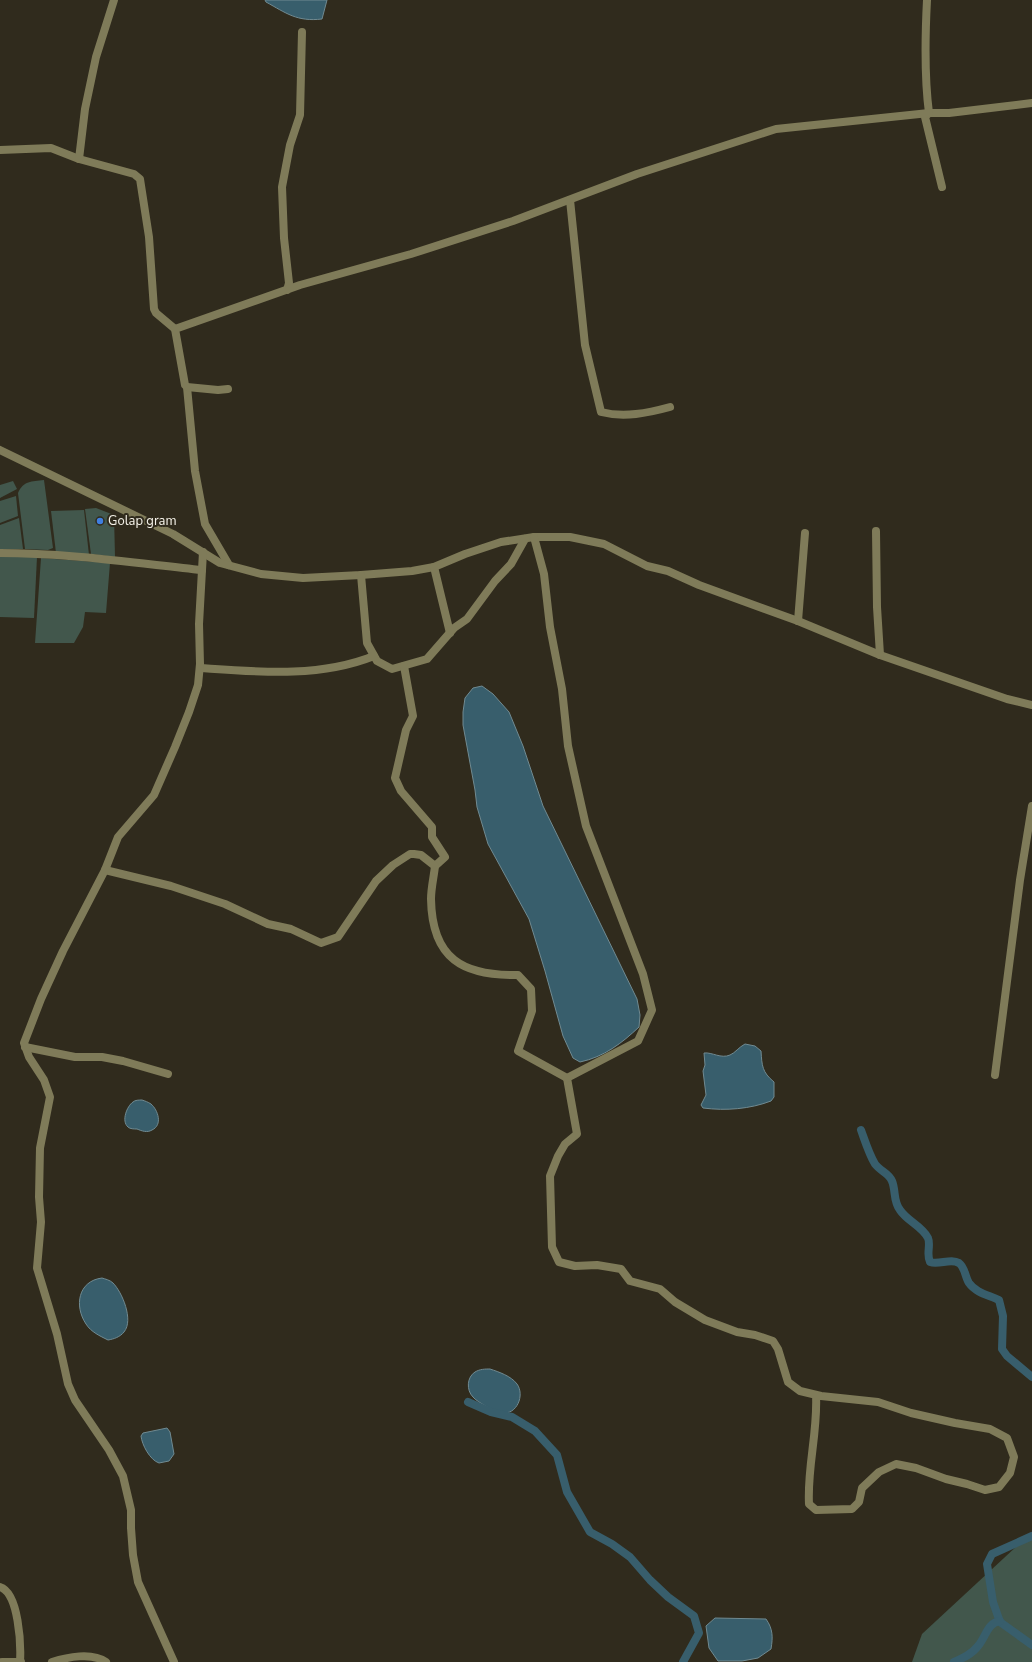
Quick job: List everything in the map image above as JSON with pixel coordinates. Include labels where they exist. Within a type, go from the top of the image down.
[{"type":"street","points":[[79,159],[85,109],[96,56],[114,0]]},
{"type":"street","points":[[927,0],[924,43],[925,87],[929,113]]},
{"type":"street","points":[[287,290],[289,283],[284,238],[282,187],[290,145],[300,115],[302,32]]},
{"type":"street","points":[[175,329],[300,285],[418,252],[513,221],[637,174],[776,129],[929,113],[949,113],[1032,103]]},
{"type":"street","points":[[929,113],[925,117],[942,188]]},
{"type":"street","points":[[0,150],[51,148],[79,159],[134,174],[140,179],[148,237],[154,308],[156,313],[175,329],[185,384],[187,387],[194,470],[206,524],[229,565]]},
{"type":"street","points":[[570,200],[586,345],[601,412],[622,415],[652,412],[670,407]]},
{"type":"street","points":[[187,387],[218,390],[228,389]]},
{"type":"street","points":[[0,450],[173,534],[220,563],[261,574],[302,578],[361,576],[412,571],[434,567],[465,554],[501,542],[530,538],[570,537],[604,544],[647,566],[668,571],[798,621],[880,655],[1007,699],[1032,705]]},
{"type":"street","points":[[876,530],[877,607],[880,655]]},
{"type":"street","points":[[798,621],[805,533]]},
{"type":"street","points":[[361,576],[367,643],[377,661],[392,669],[427,659],[450,633],[467,619],[495,581],[511,564],[530,538]]},
{"type":"street","points":[[530,538],[544,574],[550,627],[562,688],[568,746],[586,826],[643,974],[652,1010],[638,1041],[567,1078]]},
{"type":"street","points":[[174,1662],[138,1582],[130,1528],[132,1510],[123,1476],[109,1450],[75,1400],[68,1384],[57,1334],[37,1268],[42,1222],[39,1197],[40,1148],[50,1097],[44,1080],[29,1057],[24,1043],[41,999],[63,951],[105,870],[118,836],[154,795],[191,705],[198,685],[200,668],[199,624],[203,552]]},
{"type":"street","points":[[0,554],[24,553],[117,560],[202,570]]},
{"type":"street","points":[[434,567],[450,633]]},
{"type":"street","points":[[200,668],[303,672],[350,665],[374,656]]},
{"type":"street","points":[[404,666],[413,716],[406,730],[395,778],[400,791],[432,827],[432,837],[444,858],[435,866],[431,898],[433,926],[439,942],[450,956],[470,970],[493,974],[518,975],[532,989],[532,1011],[518,1051],[567,1078]]},
{"type":"street","points":[[995,1075],[1020,880],[1032,806]]},
{"type":"street","points":[[105,870],[185,891],[225,904],[268,924],[291,929],[321,943],[338,937],[376,881],[393,865],[410,854],[414,854],[421,855],[435,866]]},
{"type":"street","points":[[25,1047],[75,1057],[102,1057],[123,1061],[168,1074]]},
{"type":"street","points":[[567,1078],[577,1134],[565,1144],[558,1156],[550,1176],[552,1247],[559,1262],[575,1266],[597,1264],[621,1269],[630,1281],[660,1289],[675,1302],[705,1320],[737,1332],[755,1335],[773,1341],[778,1348],[788,1382],[800,1391],[816,1395],[878,1402],[912,1413],[954,1423],[990,1429],[1008,1438],[1014,1456],[1010,1473],[998,1487],[985,1490],[946,1479],[916,1468],[896,1464],[878,1472],[862,1488],[859,1502],[852,1509],[816,1510],[809,1504],[808,1484],[817,1423],[816,1395]]},
{"type":"street","points":[[0,1587],[7,1591],[16,1614],[20,1637],[20,1662],[2,1662]]},
{"type":"street","points":[[52,1662],[68,1657],[90,1657],[106,1662]]},
{"type":"green space","points":[[44,480],[53,548],[48,550],[25,549],[18,493],[25,484]]},
{"type":"green space","points":[[13,481],[17,489],[0,498],[0,485]]},
{"type":"green space","points":[[16,496],[18,516],[0,523],[0,501]]},
{"type":"green space","points":[[96,508],[114,515],[115,557],[91,554],[85,509]]},
{"type":"green space","points":[[84,510],[89,555],[56,553],[51,511]]},
{"type":"green space","points":[[19,518],[23,549],[0,549],[0,525]]},
{"type":"green space","points":[[0,556],[37,557],[34,618],[0,617]]},
{"type":"green space","points":[[41,558],[110,563],[106,613],[85,612],[83,627],[74,643],[35,643]]},
{"type":"green space","points":[[1032,1532],[1032,1662],[912,1662],[922,1634]]},
{"type":"water","points":[[265,0],[327,0],[322,19],[313,20],[292,16],[266,2]]},
{"type":"water","points":[[482,686],[493,694],[509,712],[523,746],[543,806],[637,999],[640,1015],[639,1027],[612,1049],[589,1060],[580,1062],[573,1058],[563,1036],[529,919],[488,844],[477,807],[463,725],[463,712],[465,698],[473,688]]},
{"type":"water","points":[[745,1044],[755,1046],[761,1051],[763,1068],[774,1082],[774,1097],[771,1101],[746,1108],[703,1108],[701,1105],[706,1095],[703,1071],[705,1065],[704,1053],[727,1056]]},
{"type":"water","points":[[137,1100],[150,1103],[156,1110],[158,1121],[155,1128],[152,1130],[144,1131],[132,1129],[128,1127],[125,1121],[127,1110],[131,1104]]},
{"type":"water","points":[[102,1278],[113,1283],[120,1293],[126,1306],[128,1321],[127,1327],[121,1335],[117,1338],[108,1340],[96,1334],[88,1327],[82,1317],[79,1302],[83,1289],[94,1280]]},
{"type":"water","points":[[490,1369],[501,1373],[517,1384],[520,1399],[512,1411],[502,1413],[495,1411],[475,1399],[469,1391],[468,1384],[472,1374],[479,1370]]},
{"type":"water","points":[[167,1428],[170,1432],[174,1454],[169,1461],[159,1463],[147,1452],[141,1436],[143,1433]]},
{"type":"water","points":[[715,1618],[766,1619],[772,1633],[771,1649],[758,1658],[742,1661],[718,1661],[709,1648],[706,1626]]},
{"type":"waterway","points":[[861,1130],[875,1164],[891,1178],[895,1200],[898,1207],[903,1214],[922,1230],[928,1238],[928,1256],[930,1262],[937,1263],[952,1261],[959,1263],[963,1267],[969,1283],[975,1289],[999,1300],[1003,1316],[1002,1349],[1007,1356],[1032,1377]]},
{"type":"waterway","points":[[468,1402],[491,1412],[512,1417],[535,1431],[557,1455],[567,1492],[590,1532],[612,1544],[630,1557],[650,1580],[668,1597],[694,1616],[699,1633],[683,1662]]},
{"type":"waterway","points":[[1032,1536],[992,1554],[987,1564],[993,1602],[1000,1622],[1032,1645]]},
{"type":"waterway","points":[[954,1662],[976,1649],[989,1627],[1000,1621]]},
{"type":"place","name":"Golap gram","points":[[100,521]]}]
